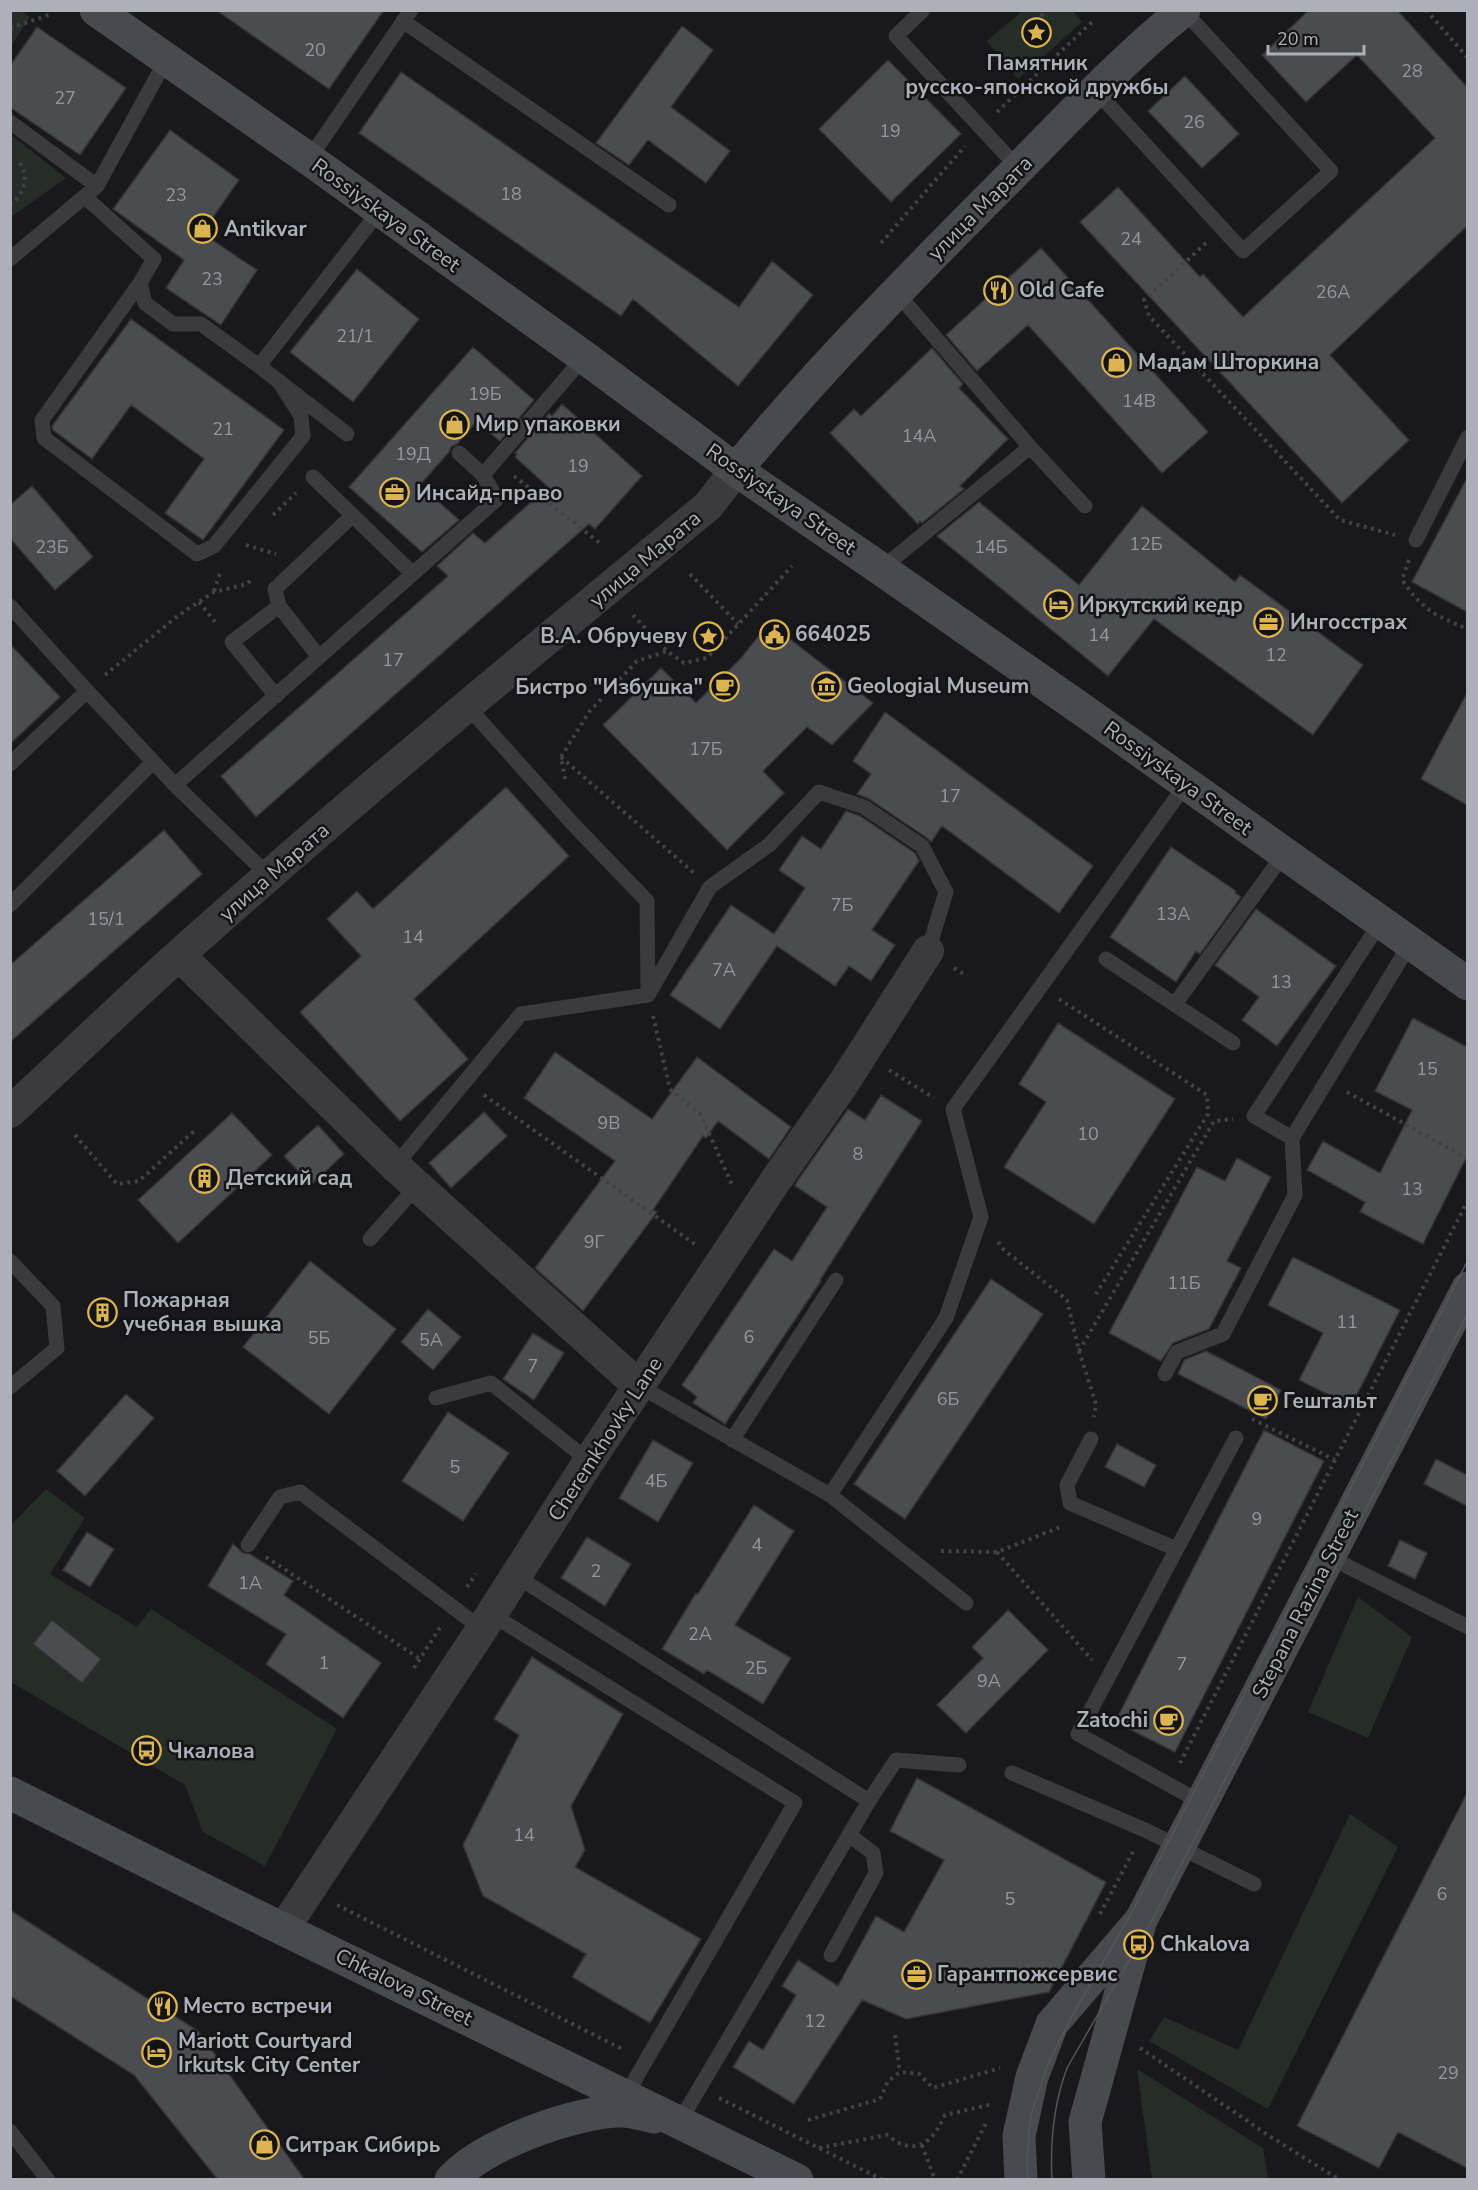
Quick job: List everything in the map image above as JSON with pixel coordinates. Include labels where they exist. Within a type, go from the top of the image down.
[{"type":"main road","name":"Rossiyskaya Street","points":[[96,10],[380,210],[736,470],[881,569],[1467,984]]},
{"type":"main road","name":"улица Марата","points":[[736,470],[838,352],[1172,14]]},
{"type":"main road","name":"Stepana Razina Street","points":[[1141,1920],[1467,1288]]},
{"type":"main road","name":"Chkalova Street","points":[[10,1793],[797,2180]]},
{"type":"main road","points":[[1021,2180],[1019,2136],[1032,2077],[1052,2024],[1141,1920]]},
{"type":"main road","points":[[1089,2180],[1085,2122],[1141,1920]]},
{"type":"main road","points":[[451,2180],[460,2169],[499,2146],[568,2119],[622,2111],[680,2121]]},
{"type":"street","name":"улица Марата","points":[[10,1112],[179,955],[269,876],[467,706],[708,506],[736,470]]},
{"type":"street","name":"Cheremkhovky Lane","points":[[284,1928],[589,1461],[843,1084],[928,951]]},
{"type":"street","points":[[179,955],[406,1176],[639,1386]]},
{"type":"lane","points":[[923,10],[896,36],[1019,169]]},
{"type":"lane","points":[[1096,91],[1243,251],[1331,171],[1172,14]]},
{"type":"lane","points":[[309,159],[407,16],[669,205]]},
{"type":"lane","points":[[10,259],[97,186],[166,60]]},
{"type":"lane","points":[[10,122],[97,186]]},
{"type":"lane","points":[[85,197],[154,259],[140,283],[42,420],[44,438],[197,554],[214,546],[303,436],[301,416],[278,380]]},
{"type":"lane","points":[[259,366],[380,210]]},
{"type":"lane","points":[[140,283],[145,303],[172,324],[201,324],[347,434]]},
{"type":"lane","points":[[896,292],[1030,447],[1085,506]]},
{"type":"lane","points":[[483,476],[584,357]]},
{"type":"lane","points":[[1416,540],[1467,437]]},
{"type":"lane","points":[[881,569],[1030,447]]},
{"type":"lane","points":[[175,785],[497,499],[483,476],[459,453]]},
{"type":"lane","points":[[313,477],[413,574]]},
{"type":"lane","points":[[319,657],[279,606],[275,589],[352,516]]},
{"type":"lane","points":[[10,606],[175,785],[269,876]]},
{"type":"lane","points":[[276,696],[232,642],[279,606]]},
{"type":"lane","points":[[10,764],[87,691]]},
{"type":"lane","points":[[467,706],[572,823],[647,901],[648,995]]},
{"type":"lane","points":[[10,905],[153,762]]},
{"type":"lane","points":[[830,1495],[946,1318],[981,1217],[953,1109],[1186,784]]},
{"type":"lane","points":[[648,995],[710,887],[769,844],[819,792],[864,807],[922,846],[946,892],[928,951]]},
{"type":"lane","points":[[1175,1004],[1284,854]]},
{"type":"lane","points":[[1292,1138],[1254,1116],[1380,922]]},
{"type":"lane","points":[[1165,1374],[1177,1352],[1223,1334],[1295,1195],[1292,1138],[1410,944]]},
{"type":"lane","points":[[1106,959],[1233,1043]]},
{"type":"lane","points":[[370,1239],[406,1176],[465,1082],[521,1014],[648,995]]},
{"type":"lane","points":[[10,1261],[53,1306],[57,1348],[10,1387]]},
{"type":"lane","points":[[732,1440],[836,1280]]},
{"type":"lane","points":[[436,1398],[491,1383],[589,1461]]},
{"type":"lane","points":[[639,1386],[830,1495],[966,1603]]},
{"type":"lane","points":[[1091,1438],[1067,1485],[1070,1503],[1176,1549]]},
{"type":"lane","points":[[1202,1803],[1078,1734],[1236,1438]]},
{"type":"lane","points":[[248,1545],[280,1497],[300,1492],[486,1621],[795,1803],[626,2095]]},
{"type":"lane","points":[[1329,1557],[1467,1628]]},
{"type":"lane","points":[[516,1576],[869,1802]]},
{"type":"lane","points":[[680,2121],[849,1835],[896,1760],[959,1765]]},
{"type":"lane","points":[[1011,1773],[1145,1830],[1254,1884]]},
{"type":"lane","points":[[831,1955],[876,1873],[873,1853],[849,1835]]},
{"type":"lane","points":[[10,2130],[48,2180]]},
{"type":"path","points":[[1041,16],[1047,10]]},
{"type":"path","points":[[1426,10],[1467,58]]},
{"type":"path","points":[[10,28],[49,15]]},
{"type":"path","points":[[10,154],[23,166],[26,183],[18,199],[10,205]]},
{"type":"path","points":[[1222,228],[1144,300],[1149,316],[1340,520],[1416,540],[1402,580],[1432,614],[1467,629]]},
{"type":"path","points":[[495,461],[601,544]]},
{"type":"path","points":[[266,521],[313,477]]},
{"type":"path","points":[[250,536],[243,543],[278,555],[270,562]]},
{"type":"path","points":[[214,592],[225,560]]},
{"type":"path","points":[[633,615],[667,651],[684,663],[707,658],[792,566]]},
{"type":"path","points":[[690,574],[738,624]]},
{"type":"path","points":[[87,691],[179,615],[214,592],[247,584],[255,576]]},
{"type":"path","points":[[572,823],[561,758],[589,712],[637,661],[667,651]]},
{"type":"path","points":[[561,758],[710,887]]},
{"type":"path","points":[[1040,987],[1208,1095],[1208,1114],[1096,1294]]},
{"type":"path","points":[[648,995],[670,1089],[701,1116],[732,1185]]},
{"type":"path","points":[[843,1084],[880,1065],[953,1109]]},
{"type":"path","points":[[1327,1081],[1467,1158]]},
{"type":"path","points":[[465,1082],[721,1263]]},
{"type":"path","points":[[1079,1351],[1214,1121],[1254,1116]]},
{"type":"path","points":[[75,1135],[117,1184],[138,1181],[194,1131]]},
{"type":"path","points":[[1169,1785],[1467,1200]]},
{"type":"path","points":[[981,1217],[1003,1249],[1067,1300],[1079,1351],[1096,1404],[1091,1438]]},
{"type":"path","points":[[1236,1438],[1252,1419],[1335,1460]]},
{"type":"path","points":[[898,1550],[998,1552],[1093,1514]]},
{"type":"path","points":[[248,1545],[420,1659]]},
{"type":"path","points":[[998,1552],[1108,1678]]},
{"type":"path","points":[[1096,1922],[1145,1830]]},
{"type":"path","points":[[309,1890],[646,2061]]},
{"type":"path","points":[[895,2035],[900,2073]]},
{"type":"path","points":[[1132,2043],[1271,2137],[1340,2180]]},
{"type":"path","points":[[808,2120],[880,2099],[888,2081],[900,2073],[919,2074],[933,2088],[1009,2065]]},
{"type":"path","points":[[699,2088],[882,2180]]},
{"type":"path","points":[[819,2148],[888,2135],[903,2145],[922,2145],[937,2134],[945,2115],[997,2103],[993,2111]]},
{"type":"path","points":[[957,2180],[988,2120]]},
{"type":"path","points":[[922,2145],[935,2180]]},
{"type":"shaded area","points":[[11,10],[21,11],[30,17],[11,46]]},
{"type":"shaded area","points":[[1024,10],[1073,11],[1082,22],[1018,79],[987,41]]},
{"type":"shaded area","points":[[10,134],[66,178],[11,217],[10,217]]},
{"type":"shaded area","points":[[46,1489],[85,1518],[50,1574],[137,1627],[151,1609],[337,1729],[265,1866],[203,1832],[185,1785],[11,1682],[11,1525]]},
{"type":"shaded area","points":[[1358,1597],[1412,1637],[1368,1738],[1308,1712]]},
{"type":"shaded area","points":[[1350,1814],[1398,1847],[1268,2109],[1149,2041],[1164,2017],[1238,2050]]},
{"type":"shaded area","points":[[1137,2069],[1263,2148],[1268,2179],[1152,2179]]},
{"type":"building","points":[[216,10],[384,10],[329,89]]},
{"type":"building","points":[[1309,10],[1397,10],[1467,87],[1467,226],[1330,355],[1409,440],[1342,503],[1080,222],[1118,187],[1200,277],[1203,274],[1243,317],[1435,138],[1357,55],[1306,102],[1262,55]]},
{"type":"building","points":[[682,26],[713,50],[671,107],[730,151],[706,183],[648,140],[629,165],[596,143]]},
{"type":"building","points":[[37,27],[126,88],[80,155],[10,107],[10,66]]},
{"type":"building","points":[[888,60],[961,134],[891,202],[819,129]]},
{"type":"building","points":[[401,72],[739,307],[772,261],[813,295],[738,386],[633,299],[621,316],[359,133]]},
{"type":"building","points":[[1185,76],[1239,134],[1202,168],[1148,111]]},
{"type":"building","points":[[170,130],[239,180],[202,233],[257,270],[221,325],[166,288],[184,260],[113,209]]},
{"type":"building","points":[[1041,248],[1208,432],[1162,473],[1028,325],[977,371],[946,335]]},
{"type":"building","points":[[357,269],[419,319],[353,402],[290,352]]},
{"type":"building","points":[[131,319],[284,430],[203,540],[165,513],[204,459],[131,405],[92,459],[53,430],[52,426]]},
{"type":"building","points":[[473,347],[534,400],[500,441],[476,422],[457,444],[451,447],[420,485],[459,520],[422,552],[349,487]]},
{"type":"building","points":[[932,348],[963,384],[959,388],[1008,439],[960,486],[964,489],[918,524],[830,433],[854,409],[861,416]]},
{"type":"building","points":[[562,404],[642,476],[595,529],[589,524],[256,817],[221,776],[448,576],[437,566],[473,533],[485,543],[548,487],[515,457],[517,454],[515,453],[549,413],[552,416]]},
{"type":"building","points":[[1467,478],[1467,612],[1412,582]]},
{"type":"building","points":[[32,486],[93,557],[55,590],[10,538],[10,505]]},
{"type":"building","points":[[979,502],[1079,585],[1142,506],[1235,582],[1240,575],[1363,665],[1313,735],[1154,619],[1108,676],[937,536]]},
{"type":"building","points":[[769,623],[873,703],[832,745],[807,727],[763,771],[784,793],[727,850],[603,725],[661,668],[696,703],[741,658]]},
{"type":"building","points":[[10,644],[60,697],[10,744]]},
{"type":"building","points":[[1467,693],[1467,805],[1421,779]]},
{"type":"building","points":[[885,712],[1093,866],[1059,913],[942,826],[931,842],[869,799],[857,794],[871,774],[853,761]]},
{"type":"building","points":[[506,787],[569,856],[414,999],[468,1059],[400,1121],[300,1012],[361,956],[327,919],[357,891],[373,909]]},
{"type":"building","points":[[846,811],[860,816],[915,853],[919,861],[872,930],[895,945],[871,981],[849,966],[835,986],[777,946],[720,1029],[670,995],[731,905],[774,934],[805,888],[779,870],[802,836],[821,849]]},
{"type":"building","points":[[164,830],[202,874],[10,1042],[10,965]]},
{"type":"building","points":[[1171,847],[1236,891],[1235,893],[1241,897],[1200,954],[1196,951],[1176,982],[1110,937]]},
{"type":"building","points":[[1256,909],[1336,966],[1277,1046],[1242,1020],[1259,997],[1215,965]]},
{"type":"building","points":[[1413,1018],[1467,1047],[1467,1156],[1423,1244],[1360,1212],[1365,1202],[1307,1170],[1323,1141],[1380,1173],[1412,1110],[1375,1091]]},
{"type":"building","points":[[1058,1023],[1175,1099],[1094,1224],[1004,1167],[1046,1102],[1019,1084]]},
{"type":"building","points":[[555,1052],[652,1119],[697,1057],[791,1127],[769,1159],[718,1121],[706,1138],[703,1136],[653,1210],[657,1212],[583,1311],[535,1268],[615,1161],[524,1098]]},
{"type":"building","points":[[881,1095],[922,1121],[821,1281],[725,1424],[693,1403],[697,1397],[682,1385],[774,1249],[792,1261],[827,1207],[795,1186],[798,1180],[848,1109],[865,1120]]},
{"type":"building","points":[[484,1112],[507,1136],[451,1188],[429,1163]]},
{"type":"building","name":"Детский сад","points":[[232,1113],[272,1155],[178,1243],[138,1200]]},
{"type":"building","points":[[318,1125],[344,1154],[311,1185],[284,1156]]},
{"type":"building","points":[[1237,1158],[1271,1177],[1227,1261],[1241,1268],[1209,1329],[1173,1343],[1161,1361],[1109,1333],[1197,1167],[1225,1181]]},
{"type":"building","points":[[1293,1257],[1400,1310],[1351,1406],[1299,1380],[1323,1333],[1268,1305]]},
{"type":"building","points":[[310,1261],[396,1329],[329,1414],[243,1347]]},
{"type":"building","points":[[991,1279],[1043,1314],[905,1519],[854,1484]]},
{"type":"building","points":[[428,1309],[461,1337],[433,1370],[401,1342]]},
{"type":"building","points":[[533,1333],[564,1353],[534,1400],[503,1379]]},
{"type":"building","name":"Гештальт","points":[[1206,1351],[1281,1390],[1266,1419],[1178,1374],[1184,1360]]},
{"type":"building","points":[[126,1394],[154,1418],[85,1496],[57,1471]]},
{"type":"building","points":[[448,1412],[509,1453],[463,1521],[402,1481]]},
{"type":"building","points":[[1264,1430],[1324,1461],[1175,1752],[1115,1722]]},
{"type":"building","points":[[653,1440],[693,1463],[658,1522],[619,1498]]},
{"type":"building","points":[[1117,1444],[1156,1465],[1144,1487],[1105,1467]]},
{"type":"building","points":[[1436,1459],[1467,1475],[1467,1506],[1424,1484]]},
{"type":"building","points":[[754,1505],[794,1531],[735,1625],[791,1658],[763,1704],[707,1670],[704,1674],[662,1649]]},
{"type":"building","points":[[87,1532],[114,1549],[90,1587],[63,1570]]},
{"type":"building","points":[[587,1537],[631,1564],[605,1606],[561,1578]]},
{"type":"building","points":[[1400,1540],[1427,1553],[1415,1579],[1388,1566]]},
{"type":"building","points":[[233,1544],[243,1553],[250,1554],[293,1581],[284,1595],[381,1663],[343,1718],[266,1664],[286,1634],[208,1586]]},
{"type":"building","points":[[1008,1610],[1048,1650],[966,1733],[937,1705],[983,1658],[972,1647]]},
{"type":"building","points":[[52,1620],[101,1659],[82,1683],[33,1644]]},
{"type":"building","points":[[532,1657],[623,1714],[571,1806],[585,1850],[575,1867],[701,1939],[650,2023],[572,1977],[586,1954],[483,1896],[463,1845],[519,1735],[494,1719]]},
{"type":"building","points":[[917,1778],[1106,1882],[1049,1992],[906,2019],[862,2000],[794,2104],[733,2067],[749,2041],[763,2050],[796,1995],[782,1986],[798,1960],[838,1986],[876,1916],[904,1932],[944,1860],[890,1831]]},
{"type":"building","points":[[1467,1793],[1467,2168],[1398,2132],[1379,2168],[1297,2126]]},
{"type":"building","name":"Mariott Courtyard Irkutsk City Center","points":[[10,1910],[198,2031],[305,2180],[218,2180],[134,2075],[10,1996]]},
{"type":"tram line","points":[[1028,2180],[1027,2157],[1031,2114],[1048,2064],[1073,2014],[1131,1914],[1468,1260]]},
{"type":"tram line","points":[[1052,2180],[1054,2123],[1067,2068],[1150,1924],[1468,1313]]},
{"type":"place","name":"Памятник русско-японской дружбы","points":[[1037,32]]},
{"type":"place","name":"Antikvar","points":[[203,229]]},
{"type":"place","name":"Old Cafe","points":[[998,290]]},
{"type":"place","name":"Мадам Шторкина","points":[[1117,362]]},
{"type":"place","name":"Мир упаковки","points":[[454,424]]},
{"type":"place","name":"Инсайд-право","points":[[395,493]]},
{"type":"place","name":"Иркутский кедр","points":[[1058,605]]},
{"type":"place","name":"Ингосстрах","points":[[1269,622]]},
{"type":"place","name":"664025","points":[[774,634]]},
{"type":"place","name":"В.А. Обручеву","points":[[708,636]]},
{"type":"place","name":"Geologial Museum","points":[[826,686]]},
{"type":"place","name":"Бистро \"Избушка\"","points":[[724,687]]},
{"type":"place","name":"Детский сад","points":[[205,1178]]},
{"type":"place","name":"Пожарная учебная вышка","points":[[102,1312]]},
{"type":"place","name":"Гештальт","points":[[1262,1401]]},
{"type":"place","name":"Zatochi","points":[[1169,1720]]},
{"type":"place","name":"Чкалова","points":[[147,1751]]},
{"type":"place","name":"Chkalova","points":[[1139,1944]]},
{"type":"place","name":"Гарантпожсервис","points":[[916,1974]]},
{"type":"place","name":"Место встречи","points":[[162,2006]]},
{"type":"place","name":"Mariott Courtyard Irkutsk City Center","points":[[157,2053]]},
{"type":"place","name":"Ситрак Сибирь","points":[[264,2145]]}]
